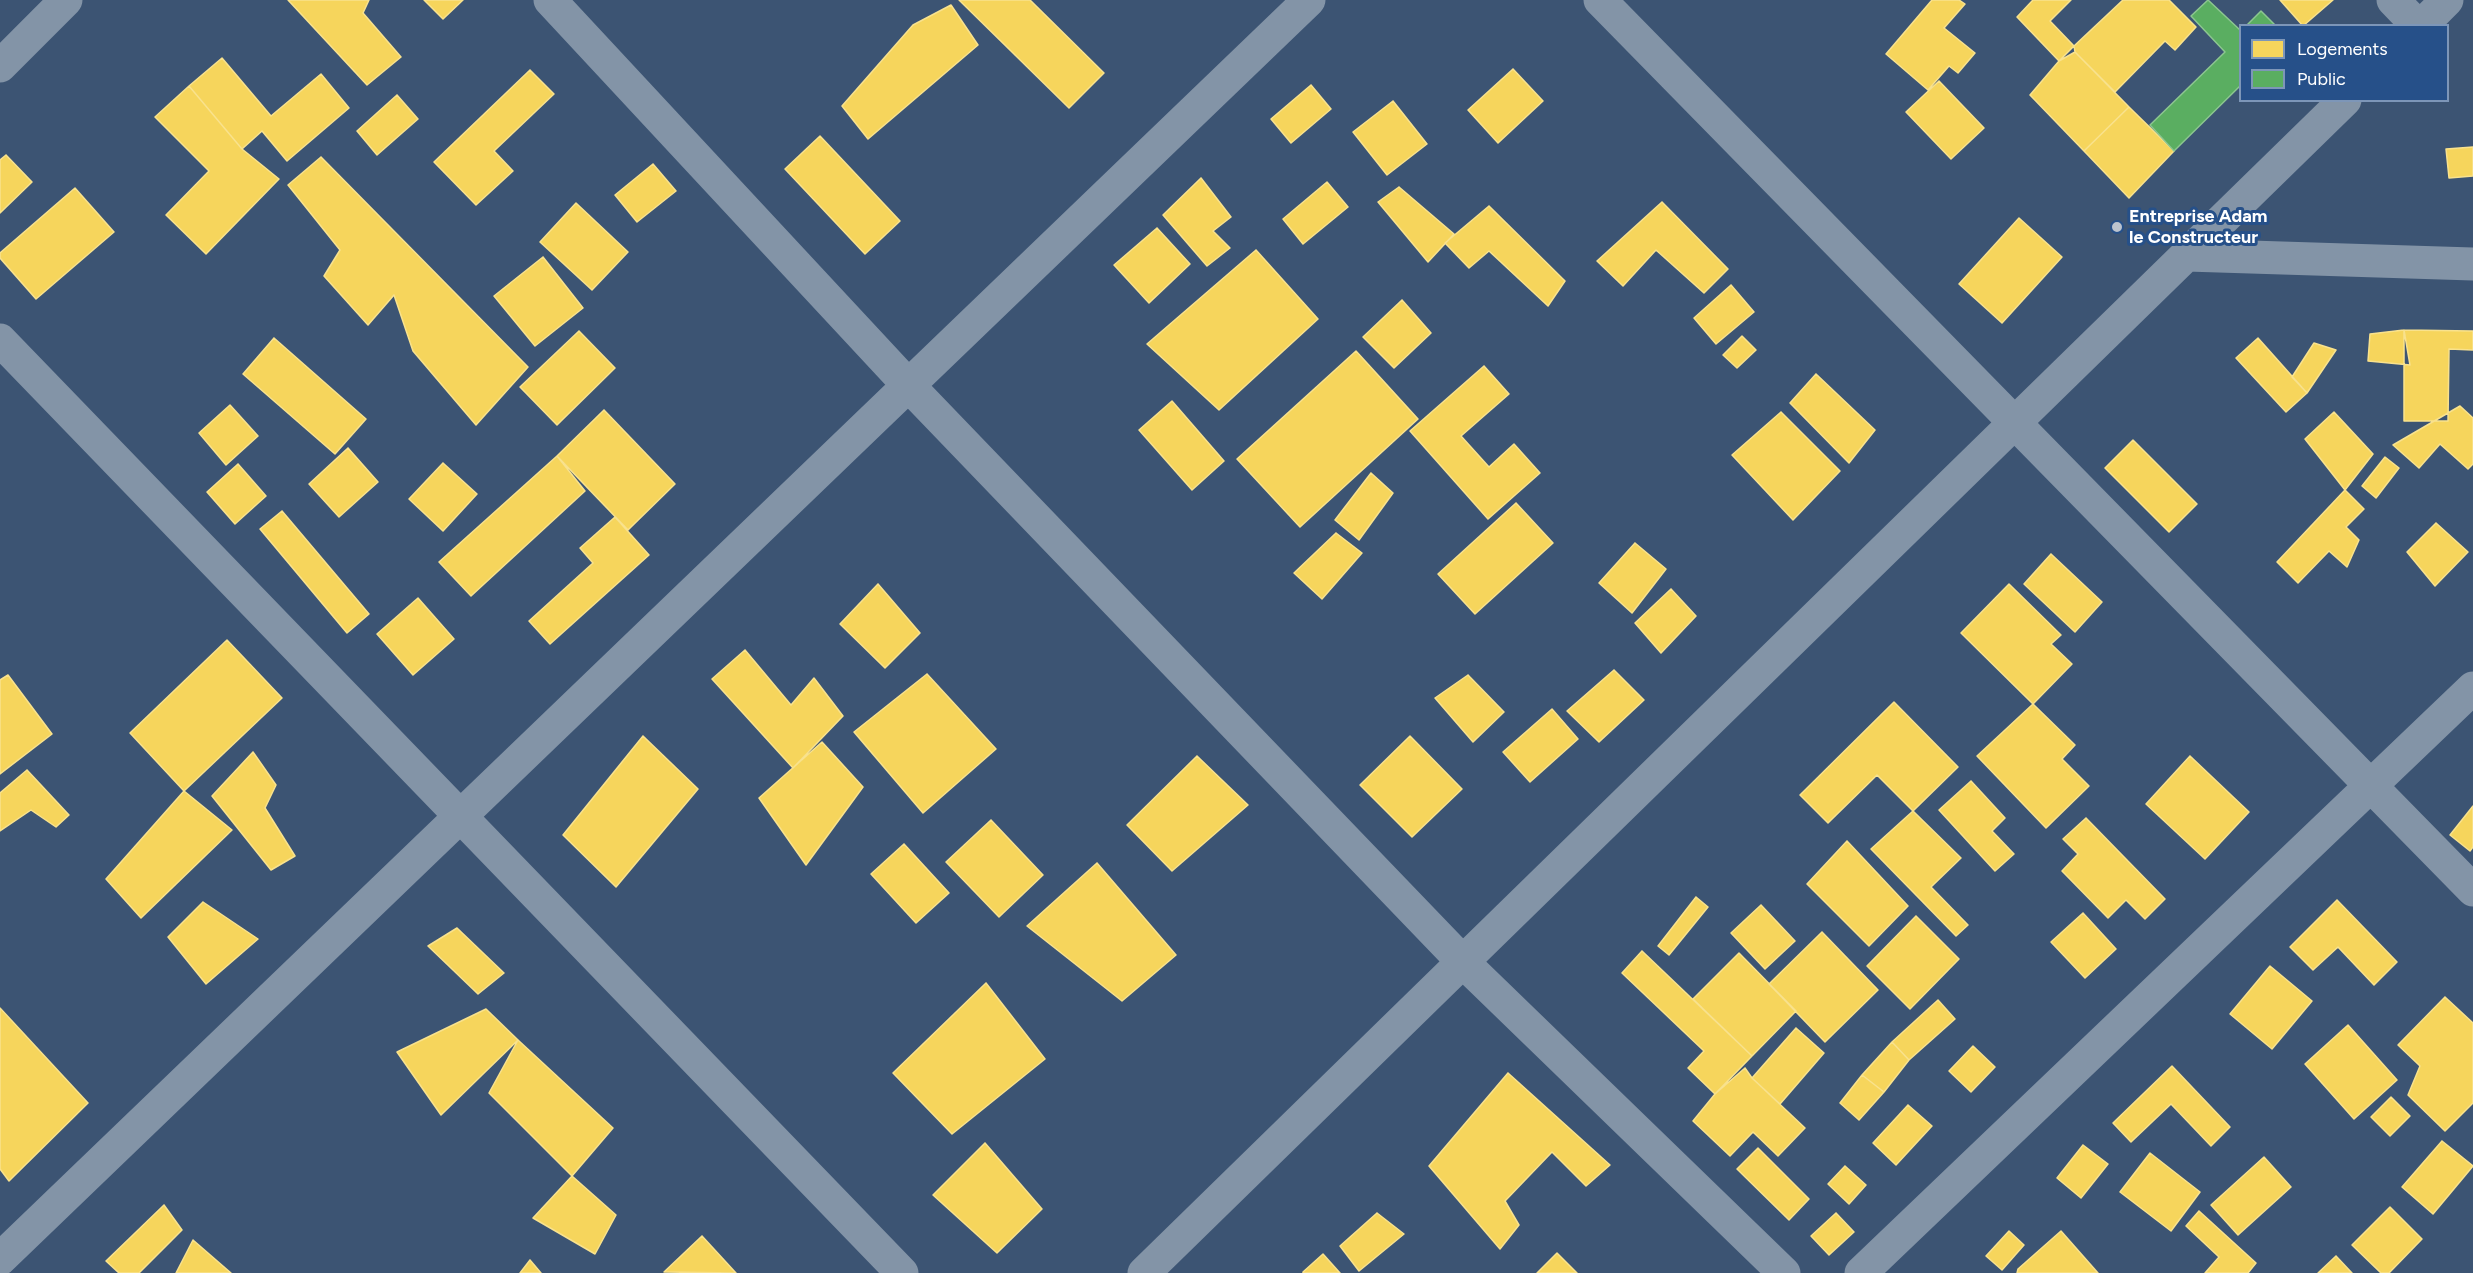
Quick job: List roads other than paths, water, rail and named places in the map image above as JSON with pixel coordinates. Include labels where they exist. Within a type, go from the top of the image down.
[{"type":"street","points":[[0,66],[66,0]]},
{"type":"street","points":[[550,0],[909,386],[1462,962],[1784,1273]]},
{"type":"street","points":[[0,1258],[1309,0]]},
{"type":"street","points":[[1600,0],[2473,890]]},
{"type":"street","points":[[2393,0],[2417,24]]},
{"type":"street","points":[[2421,24],[2447,0]]},
{"type":"street","points":[[1144,1273],[2343,102]]},
{"type":"street","points":[[2187,255],[2473,264]]},
{"type":"street","points":[[0,340],[902,1273]]},
{"type":"street","points":[[1861,1273],[2473,688]]},
{"type":"place","name":"Entreprise Adam le Constructeur","points":[[2117,227]]}]
